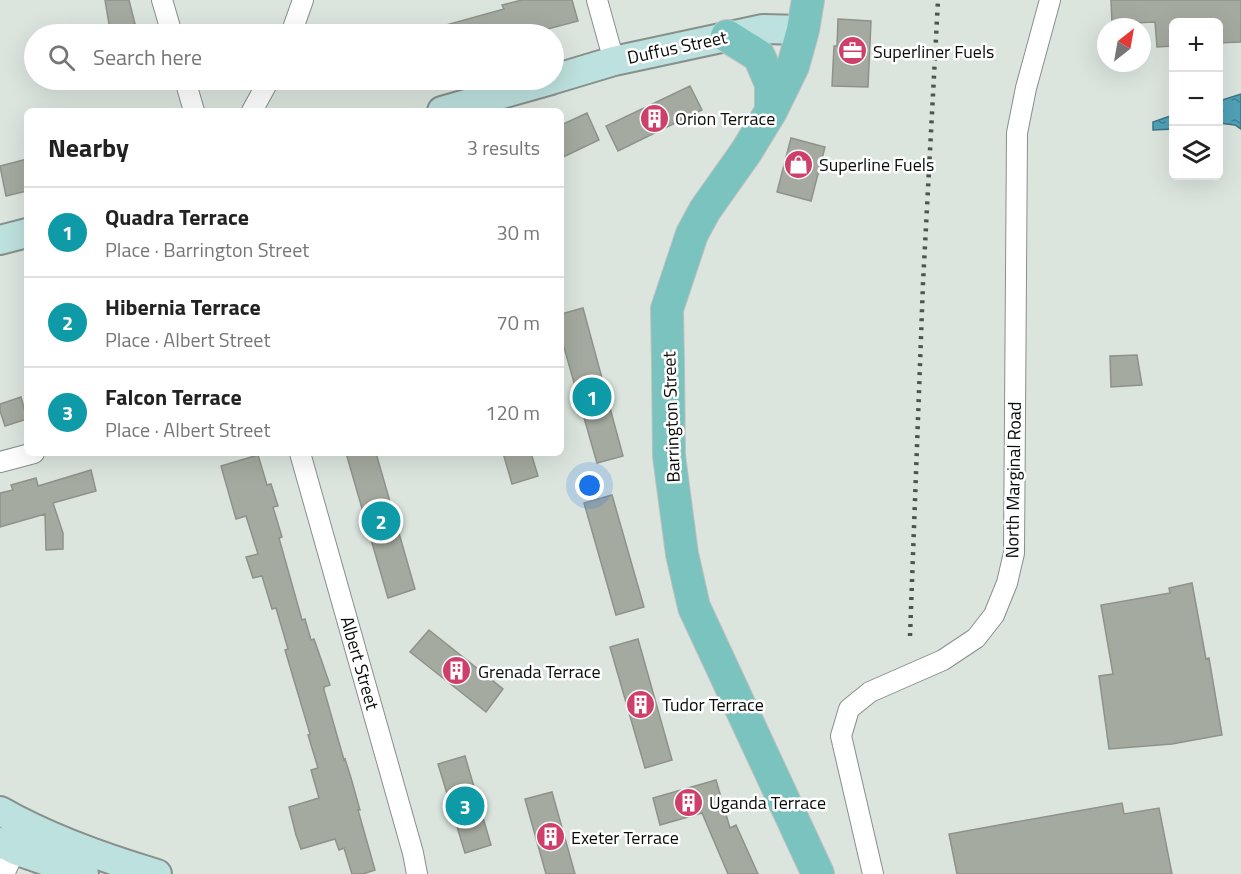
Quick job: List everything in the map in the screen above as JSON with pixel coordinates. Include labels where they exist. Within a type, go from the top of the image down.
[{"type":"main road","name":"Barrington Street","points":[[808,0],[793,66],[771,111],[746,152],[705,210],[692,234],[667,309],[669,456],[682,554],[694,607],[818,874]]},
{"type":"main road","points":[[727,36],[759,56],[771,84],[771,111]]},
{"type":"street","points":[[162,0],[169,24]]},
{"type":"street","points":[[295,24],[303,0]]},
{"type":"street","points":[[597,0],[614,61]]},
{"type":"street","name":"North Marginal Road","points":[[873,874],[841,736],[849,709],[870,692],[943,660],[976,638],[994,615],[1007,583],[1014,553],[1017,133],[1026,88],[1050,0]]},
{"type":"street","name":"Duffus Street","points":[[564,76],[614,61],[763,29],[803,30]]},
{"type":"street","points":[[188,90],[193,108]]},
{"type":"street","points":[[254,108],[264,90]]},
{"type":"street","name":"Duffus Street","points":[[452,108],[514,90]]},
{"type":"street","points":[[0,240],[24,233]]},
{"type":"street","points":[[0,462],[24,456]]},
{"type":"street","name":"Albert Street","points":[[301,456],[417,874]]},
{"type":"street","points":[[7,833],[84,874]]},
{"type":"street","points":[[7,833],[157,874]]},
{"type":"water","points":[[1241,94],[1241,129],[1235,125],[1223,124],[1223,100]]},
{"type":"water","points":[[1169,116],[1169,129],[1153,130],[1153,122]]},
{"type":"building","points":[[105,0],[129,0],[135,24],[109,24]]},
{"type":"building","points":[[522,0],[572,0],[578,21],[564,25],[450,24],[504,9],[502,5]]},
{"type":"building","points":[[1111,0],[1241,0],[1241,42],[1223,43],[1223,18],[1169,18],[1169,46],[1157,47],[1155,22],[1151,22],[1151,18],[1112,18]]},
{"type":"building","points":[[838,19],[871,21],[868,87],[832,86]]},
{"type":"building","name":"Orion Terrace","points":[[690,86],[702,110],[618,151],[606,126]]},
{"type":"building","points":[[587,113],[599,140],[564,157],[564,124]]},
{"type":"building","points":[[791,138],[825,147],[811,201],[777,192]]},
{"type":"building","points":[[24,160],[24,192],[6,196],[0,166]]},
{"type":"building","points":[[583,308],[623,456],[597,463],[564,348],[564,313]]},
{"type":"building","points":[[1137,355],[1142,385],[1111,387],[1110,356]]},
{"type":"building","points":[[21,397],[24,420],[5,426],[0,404]]},
{"type":"building","points":[[258,456],[267,485],[271,484],[278,506],[273,507],[282,537],[279,538],[302,620],[305,619],[311,640],[314,639],[330,685],[324,687],[324,690],[351,778],[375,870],[363,874],[352,874],[344,848],[339,850],[335,839],[301,849],[289,807],[319,798],[311,770],[318,768],[285,650],[288,649],[276,608],[272,609],[262,576],[253,578],[246,557],[258,554],[246,516],[236,519],[221,466]]},
{"type":"building","points":[[347,456],[377,456],[415,589],[388,598]]},
{"type":"building","points":[[504,456],[532,456],[538,476],[512,484]]},
{"type":"building","points":[[91,470],[96,491],[53,503],[63,533],[63,549],[46,550],[45,514],[0,527],[0,493],[13,490],[11,485],[36,478],[38,486]]},
{"type":"building","points":[[612,495],[644,607],[616,615],[584,503]]},
{"type":"building","points":[[1192,583],[1206,659],[1209,658],[1222,735],[1172,744],[1109,749],[1099,676],[1113,674],[1101,605],[1170,593],[1169,588]]},
{"type":"building","name":"Grenada Terrace","points":[[429,630],[503,689],[486,712],[410,652]]},
{"type":"building","name":"Tudor Terrace","points":[[638,639],[672,760],[645,768],[610,647]]},
{"type":"building","points":[[465,756],[491,845],[465,853],[438,764]]},
{"type":"building","points":[[716,780],[730,828],[736,825],[758,874],[728,874],[702,813],[660,825],[653,798]]},
{"type":"building","name":"Exeter Terrace","points":[[552,792],[575,874],[546,874],[525,799]]},
{"type":"building","points":[[1122,803],[1124,814],[1159,808],[1172,874],[957,874],[949,834]]},
{"type":"railway","points":[[910,636],[923,283],[938,0]]},
{"type":"place","name":"Superliner Fuels","points":[[852,51]]},
{"type":"place","name":"Orion Terrace","points":[[654,118]]},
{"type":"place","name":"Superline Fuels","points":[[798,164]]},
{"type":"place","name":"Quadra Terrace","points":[[592,397]]},
{"type":"place","name":"Hibernia Terrace","points":[[381,521]]},
{"type":"place","name":"Grenada Terrace","points":[[457,671]]},
{"type":"place","name":"Tudor Terrace","points":[[641,704]]},
{"type":"place","name":"Uganda Terrace","points":[[688,802]]},
{"type":"place","name":"Falcon Terrace","points":[[465,806]]},
{"type":"place","name":"Exeter Terrace","points":[[550,837]]}]
